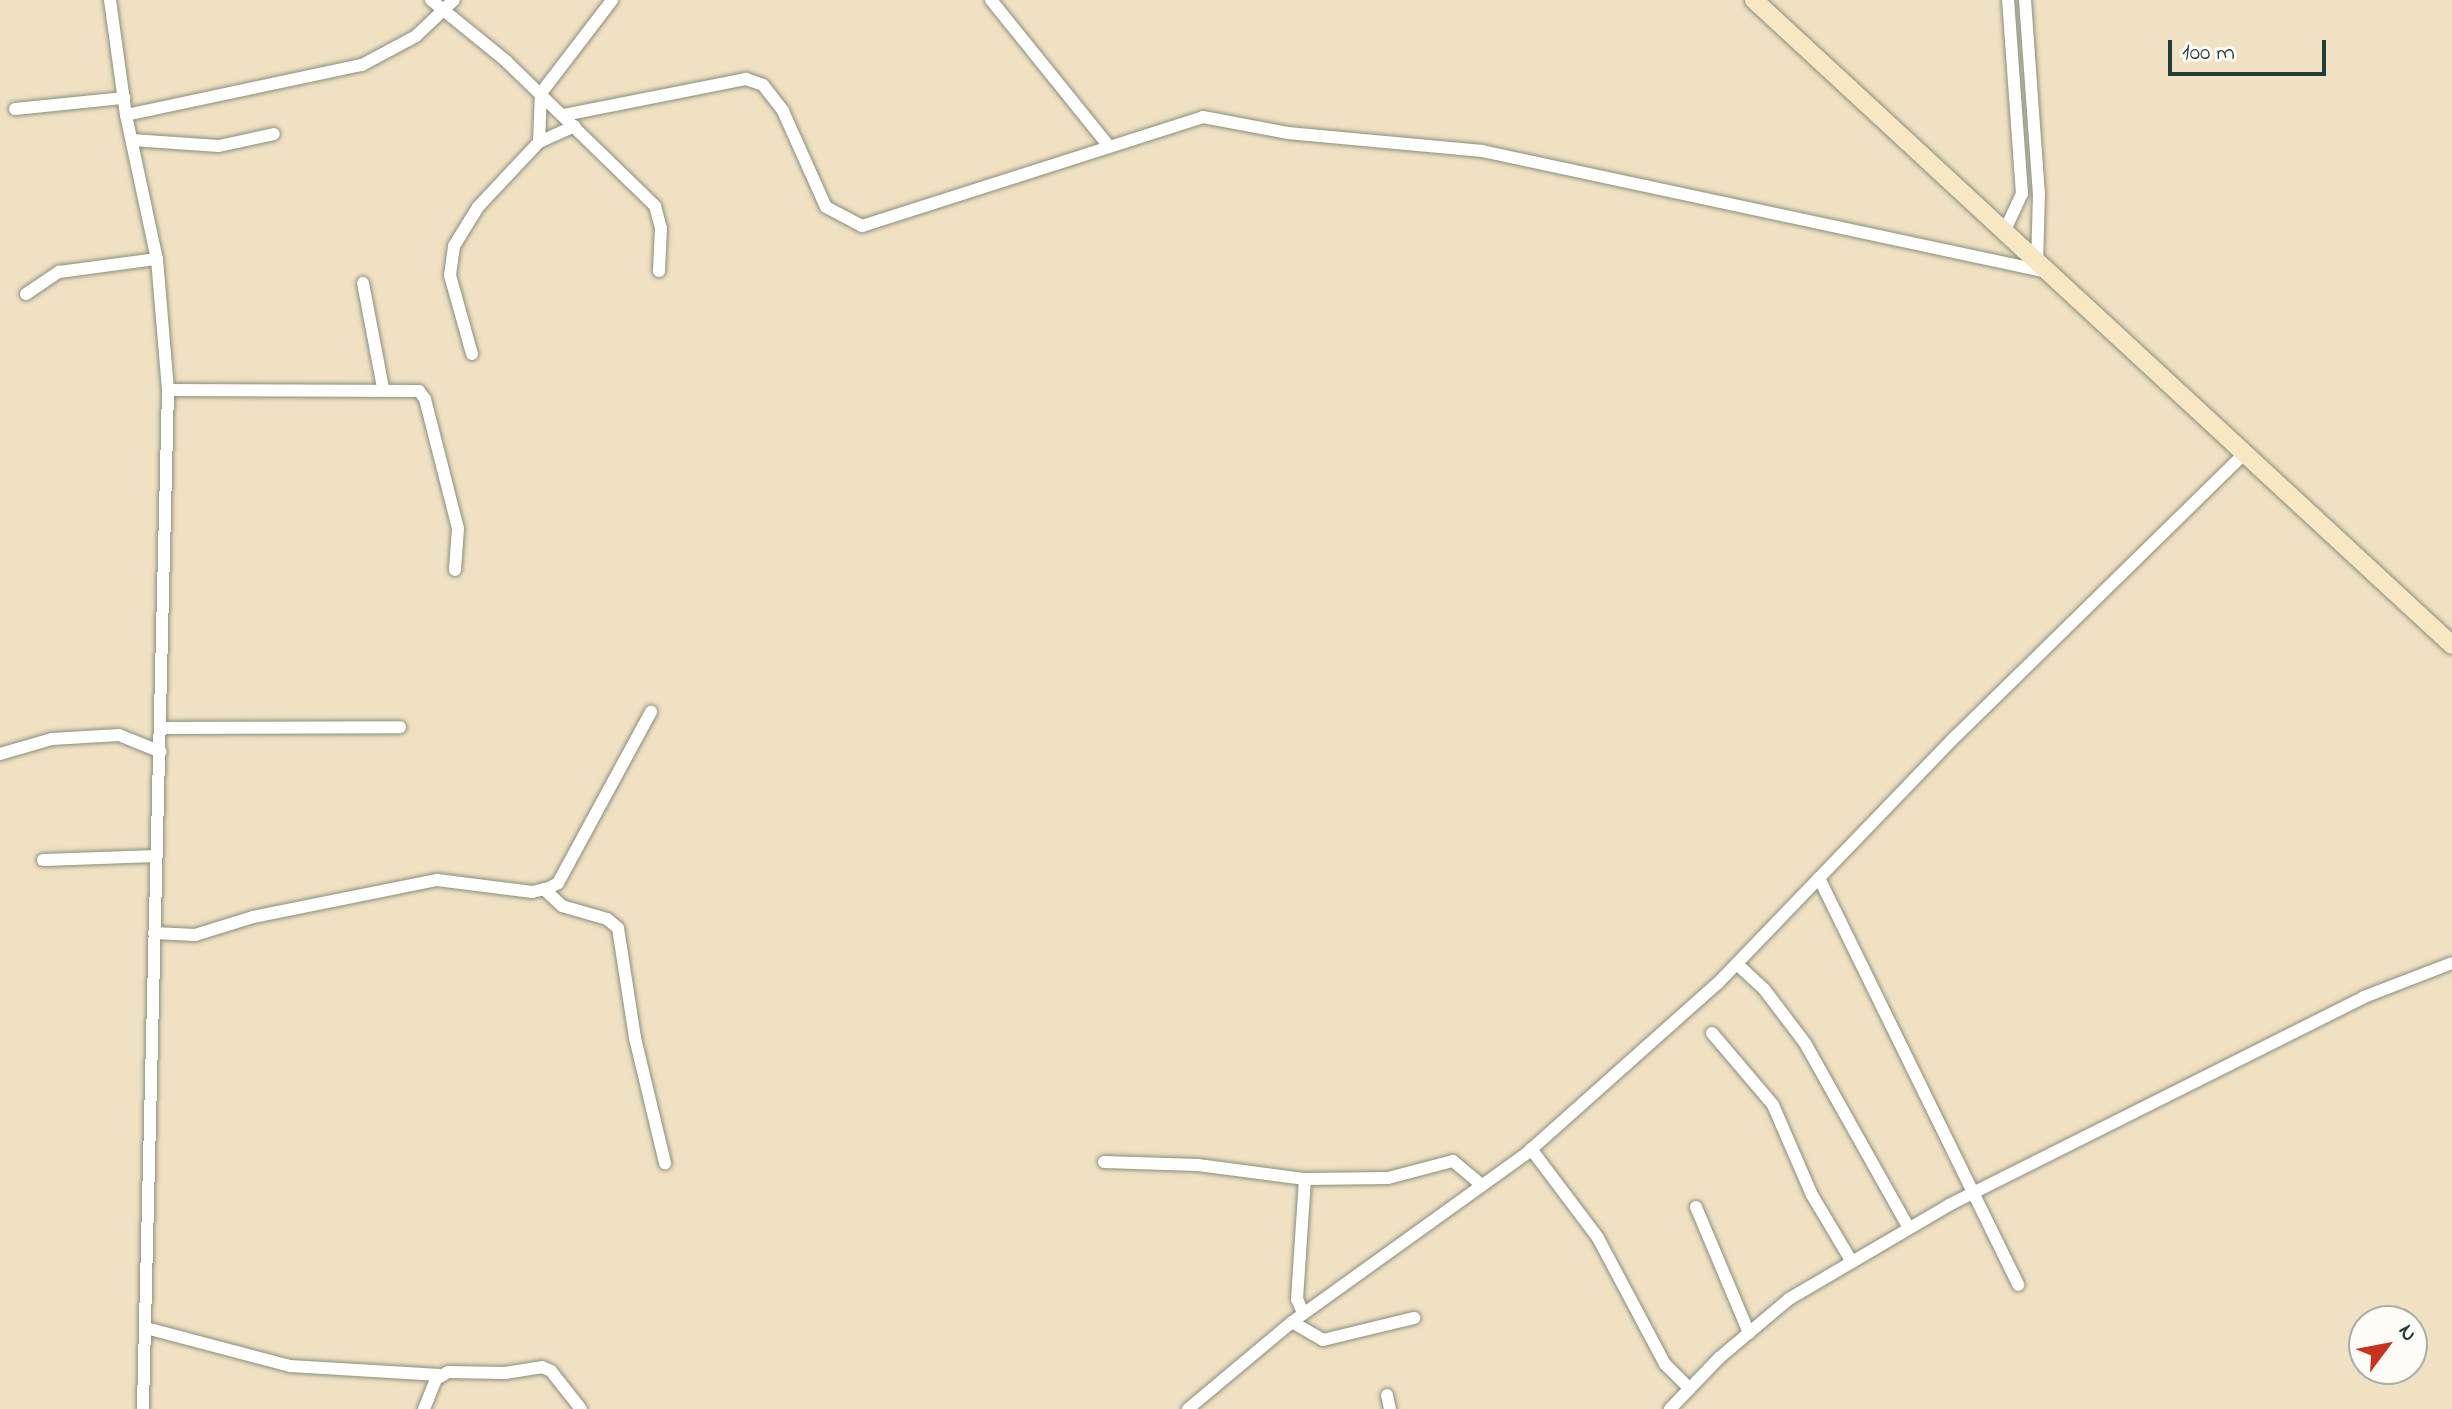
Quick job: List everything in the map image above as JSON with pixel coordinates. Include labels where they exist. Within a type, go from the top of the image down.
[{"type":"main road","points":[[1754,0],[2452,645]]},
{"type":"street","points":[[110,0],[126,115],[157,259],[168,390],[143,1409]]},
{"type":"street","points":[[431,0],[541,93],[655,206],[661,215],[659,271]]},
{"type":"street","points":[[126,115],[362,65],[416,36],[454,0]]},
{"type":"street","points":[[539,142],[541,93],[612,0]]},
{"type":"street","points":[[991,0],[1108,145]]},
{"type":"street","points":[[2005,230],[2022,194],[2008,0]]},
{"type":"street","points":[[564,115],[746,79],[763,85],[783,111],[826,207],[862,226],[1203,117],[1288,133],[1482,151],[2040,267],[2039,193],[2025,0]]},
{"type":"street","points":[[15,109],[124,98]]},
{"type":"street","points":[[472,354],[449,257],[478,207],[539,142],[575,126]]},
{"type":"street","points":[[132,140],[219,146],[274,134]]},
{"type":"street","points":[[26,294],[59,272],[157,259]]},
{"type":"street","points":[[363,283],[383,388]]},
{"type":"street","points":[[168,390],[383,388],[419,391],[425,399],[458,528],[455,570]]},
{"type":"street","points":[[1188,1409],[1303,1313],[1531,1149],[1737,964],[2121,570],[2244,454]]},
{"type":"street","points":[[154,933],[195,935],[253,917],[437,880],[544,889],[558,883],[651,712]]},
{"type":"street","points":[[162,728],[400,727]]},
{"type":"street","points":[[0,754],[52,739],[119,735],[161,752]]},
{"type":"street","points":[[43,860],[157,856]]},
{"type":"street","points":[[1819,878],[1976,1192],[2018,1285]]},
{"type":"street","points":[[544,889],[562,906],[607,919],[618,928],[635,1038],[665,1163]]},
{"type":"street","points":[[1675,1407],[1749,1333],[1789,1299],[1909,1228],[2364,997],[2452,963]]},
{"type":"street","points":[[1737,964],[1764,989],[1805,1043],[1909,1228]]},
{"type":"street","points":[[1712,1033],[1773,1105],[1812,1195],[1852,1262]]},
{"type":"street","points":[[1531,1149],[1598,1238],[1665,1364],[1690,1389]]},
{"type":"street","points":[[1104,1162],[1198,1165],[1305,1179],[1388,1178],[1453,1161],[1482,1185]]},
{"type":"street","points":[[1303,1313],[1297,1299],[1305,1179]]},
{"type":"street","points":[[1696,1207],[1749,1333]]},
{"type":"street","points":[[1292,1322],[1323,1340],[1414,1318]]},
{"type":"street","points":[[146,1328],[272,1364],[440,1375],[546,1367],[581,1409]]},
{"type":"street","points":[[424,1409],[440,1375]]},
{"type":"street","points":[[1387,1395],[1390,1409]]}]
